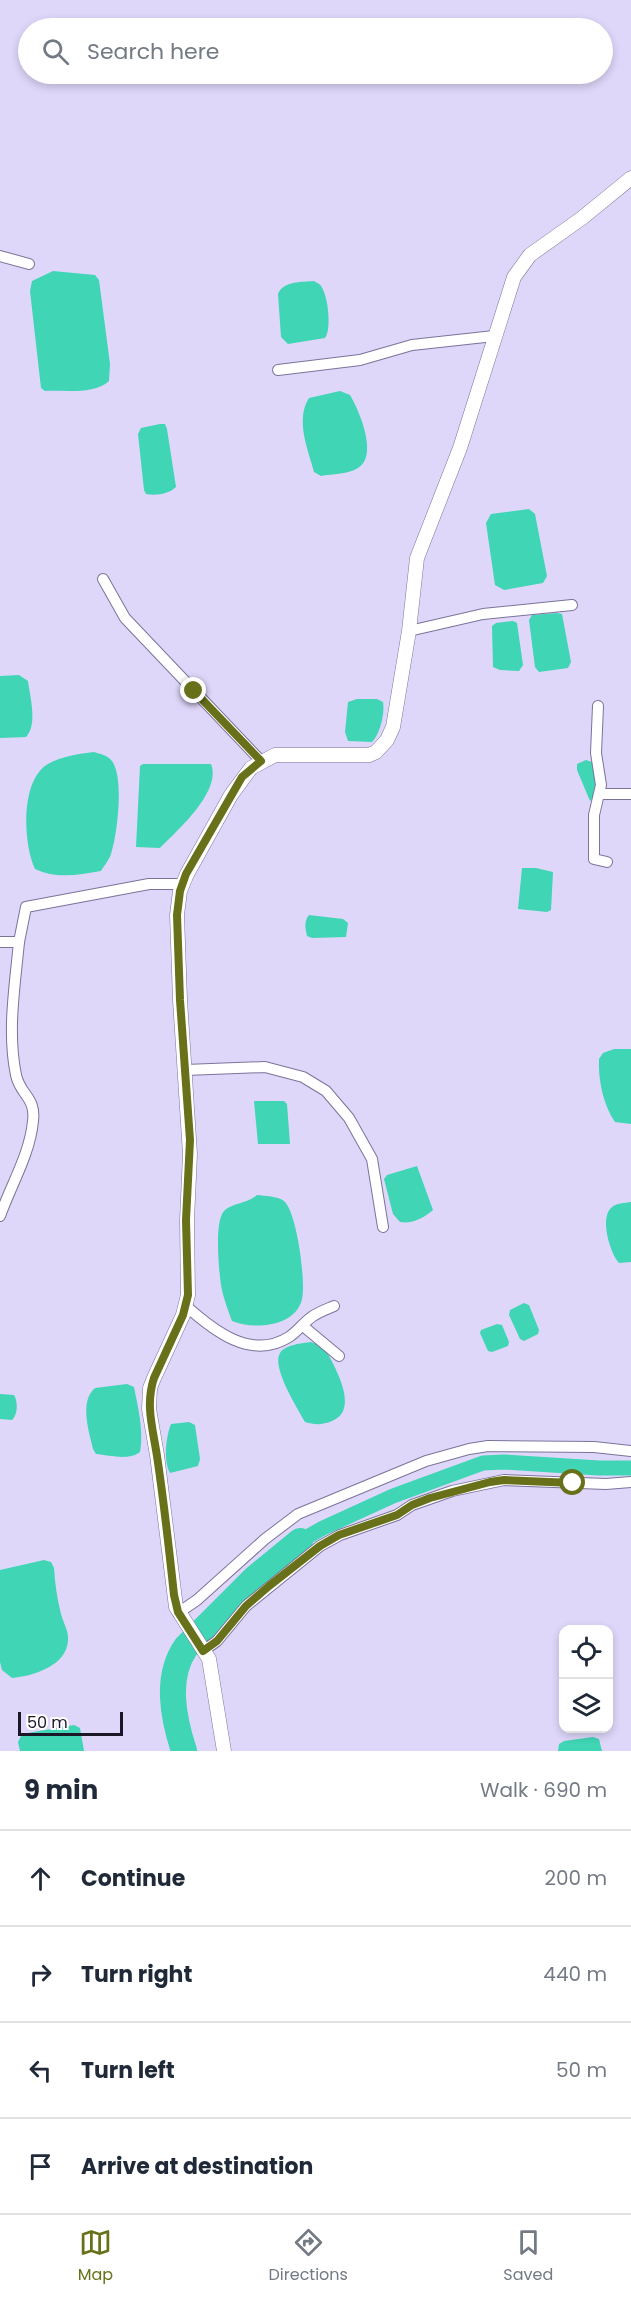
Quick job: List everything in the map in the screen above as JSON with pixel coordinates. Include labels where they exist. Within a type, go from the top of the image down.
[{"type":"street","points":[[224,1751],[211,1664],[180,1616],[174,1595],[149,1399],[154,1378],[186,1306],[188,1288],[186,1220],[190,1154],[177,929],[178,902],[186,874],[237,786],[250,768],[275,755],[369,755],[376,752],[387,740],[393,727],[409,631],[417,558],[460,448],[508,292],[520,266],[530,255],[582,218],[631,178]]},
{"type":"street","points":[[0,256],[29,264]]},
{"type":"street","points":[[278,370],[360,360],[412,345],[494,336]]},
{"type":"street","points":[[103,579],[125,618],[261,761]]},
{"type":"street","points":[[409,631],[483,614],[572,605]]},
{"type":"street","points":[[598,706],[596,753],[601,794],[594,815],[594,859],[607,862]]},
{"type":"street","points":[[601,794],[631,794]]},
{"type":"street","points":[[0,1216],[31,1137],[34,1119],[33,1105],[19,1087],[12,1024],[19,942],[26,907],[150,884],[183,884]]},
{"type":"street","points":[[0,942],[19,942]]},
{"type":"street","points":[[185,1070],[265,1067],[303,1077],[326,1091],[349,1118],[372,1159],[383,1227]]},
{"type":"street","points":[[186,1306],[210,1328],[230,1339],[246,1344],[268,1345],[286,1339],[313,1316],[334,1306]]},
{"type":"street","points":[[303,1326],[339,1356]]},
{"type":"street","points":[[180,1616],[265,1539],[298,1514],[426,1461],[488,1446],[584,1446],[631,1451]]},
{"type":"street","points":[[202,1649],[217,1641],[246,1606],[320,1546],[339,1535],[397,1515],[412,1505],[452,1491],[504,1480],[606,1484],[631,1482]]},
{"type":"shaded area","points":[[53,271],[95,275],[99,280],[110,364],[109,381],[103,385],[79,391],[45,391],[41,388],[30,291],[32,281]]},
{"type":"shaded area","points":[[314,281],[321,286],[326,297],[329,320],[327,334],[325,338],[288,344],[281,337],[278,294],[288,284]]},
{"type":"shaded area","points":[[340,391],[350,395],[358,411],[365,433],[367,454],[364,462],[354,470],[321,476],[314,472],[306,444],[303,425],[305,407],[309,398]]},
{"type":"shaded area","points":[[165,424],[167,429],[176,487],[162,494],[146,494],[138,434],[141,428]]},
{"type":"shaded area","points":[[529,509],[535,514],[547,576],[543,583],[504,590],[495,585],[486,523],[491,514]]},
{"type":"shaded area","points":[[562,614],[571,662],[568,668],[539,672],[535,667],[529,620],[532,615]]},
{"type":"shaded area","points":[[513,621],[517,623],[523,665],[519,671],[500,670],[493,667],[492,626],[496,623]]},
{"type":"shaded area","points":[[19,675],[28,681],[32,710],[30,732],[26,737],[0,738],[0,676]]},
{"type":"shaded area","points":[[357,699],[377,699],[383,702],[383,712],[380,729],[375,738],[372,742],[348,741],[345,732],[348,702]]},
{"type":"shaded area","points":[[94,752],[111,760],[118,778],[117,820],[109,858],[101,871],[84,874],[59,875],[35,869],[26,829],[28,798],[32,784],[39,772],[53,761]]},
{"type":"shaded area","points":[[586,760],[592,762],[596,771],[596,795],[590,801],[577,770],[577,764]]},
{"type":"shaded area","points":[[143,764],[211,764],[213,775],[204,798],[187,821],[160,848],[136,847],[140,766]]},
{"type":"shaded area","points":[[522,868],[553,872],[551,910],[547,912],[518,909]]},
{"type":"shaded area","points":[[309,915],[343,919],[348,923],[346,937],[312,938],[307,936],[305,925]]},
{"type":"shaded area","points":[[614,1049],[631,1049],[631,1124],[615,1122],[602,1092],[599,1059],[603,1053]]},
{"type":"shaded area","points":[[254,1101],[284,1101],[287,1104],[290,1144],[258,1144]]},
{"type":"shaded area","points":[[417,1166],[433,1210],[418,1220],[400,1222],[393,1214],[384,1179],[387,1175]]},
{"type":"shaded area","points":[[257,1195],[281,1199],[289,1208],[299,1248],[303,1290],[298,1308],[291,1316],[273,1324],[251,1325],[232,1321],[224,1299],[219,1269],[219,1225],[224,1211]]},
{"type":"shaded area","points":[[631,1202],[631,1262],[619,1263],[609,1244],[606,1219],[608,1212],[614,1206]]},
{"type":"shaded area","points":[[524,1303],[529,1305],[539,1330],[538,1334],[524,1341],[520,1339],[509,1315],[510,1310]]},
{"type":"shaded area","points":[[497,1324],[502,1325],[509,1342],[508,1346],[492,1352],[488,1351],[480,1333],[481,1330]]},
{"type":"shaded area","points":[[311,1342],[324,1347],[339,1375],[345,1397],[340,1415],[322,1424],[305,1422],[279,1368],[278,1359],[282,1350]]},
{"type":"shaded area","points":[[127,1384],[134,1387],[141,1428],[140,1452],[125,1457],[96,1454],[86,1417],[90,1394],[95,1388]]},
{"type":"shaded area","points":[[0,1394],[14,1395],[17,1408],[12,1420],[0,1419]]},
{"type":"shaded area","points":[[189,1422],[195,1425],[200,1459],[198,1466],[170,1473],[166,1462],[166,1448],[171,1424]]},
{"type":"shaded area","points":[[44,1560],[51,1562],[54,1568],[58,1603],[68,1634],[66,1649],[62,1657],[48,1668],[12,1678],[2,1670],[0,1662],[0,1570]]},
{"type":"shaded area","points":[[74,1725],[80,1728],[84,1751],[20,1751],[18,1742],[22,1734]]},
{"type":"shaded area","points":[[593,1737],[599,1739],[602,1751],[558,1751],[559,1744],[564,1741]]},
{"type":"waterway","points":[[300,1541],[393,1496],[483,1463],[631,1468]]},
{"type":"waterway","points":[[184,1751],[174,1711],[173,1697],[175,1671],[179,1659],[186,1647],[255,1578],[300,1541]]},
{"type":"route","points":[[194,691],[261,761],[242,777],[231,795],[186,874],[178,902],[180,1000],[190,1140],[186,1220],[188,1295],[183,1315],[150,1388],[149,1409],[178,1612],[203,1651],[217,1641],[246,1606],[269,1586],[320,1546],[339,1535],[397,1515],[412,1505],[430,1498],[490,1482],[504,1480],[573,1483]]}]
